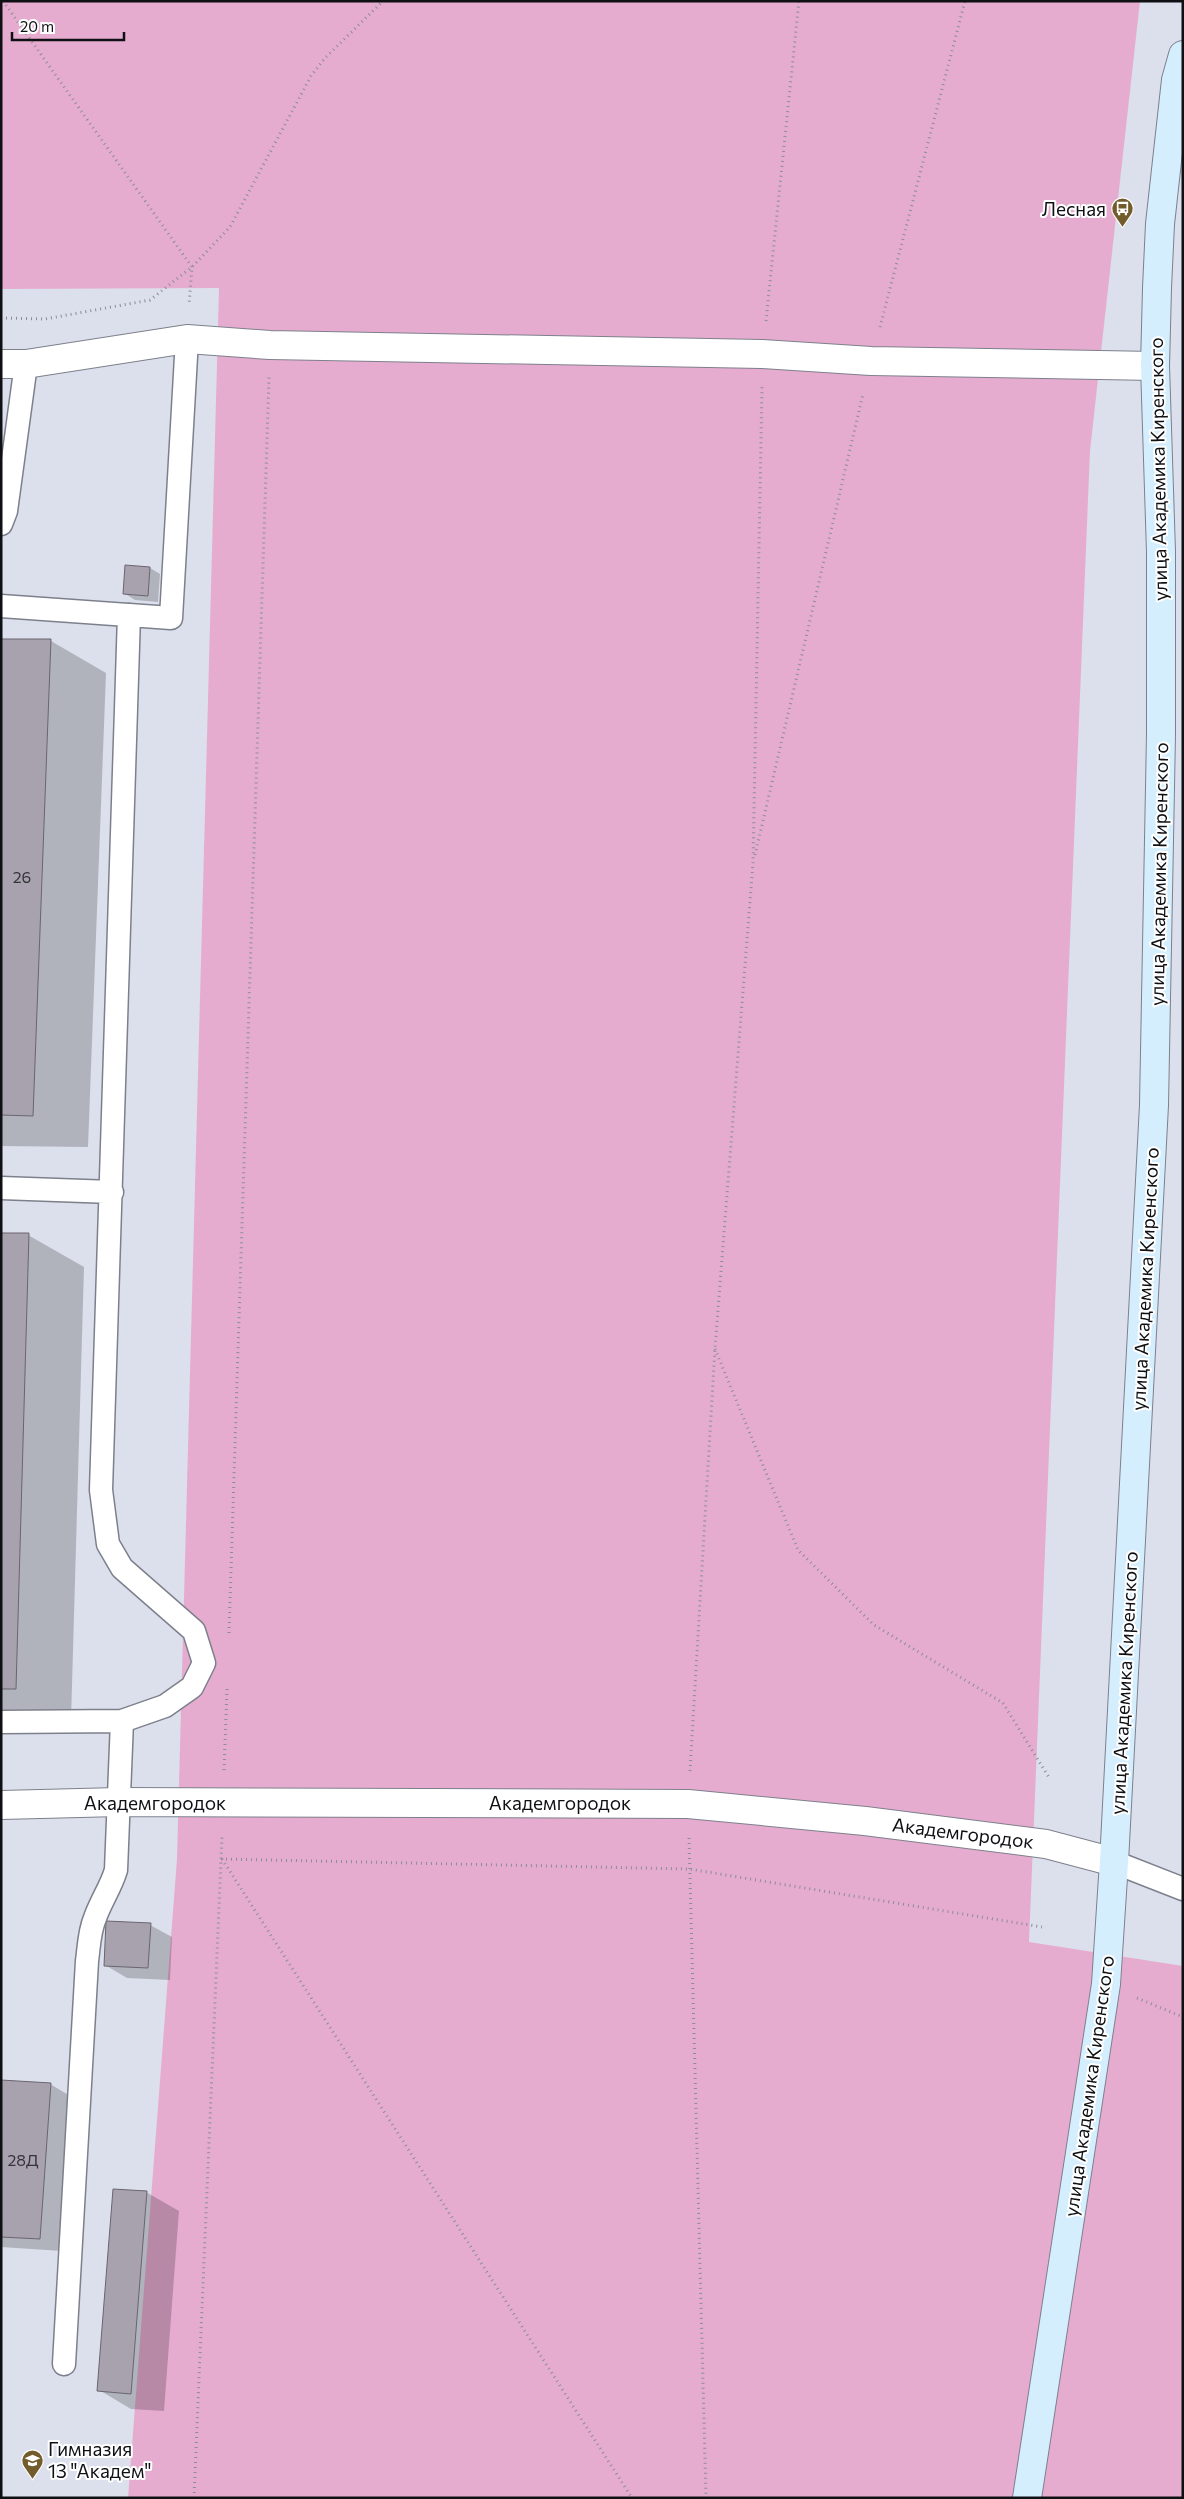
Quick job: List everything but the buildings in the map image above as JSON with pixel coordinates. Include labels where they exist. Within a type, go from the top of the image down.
[{"type":"main road","name":"улица Академика Киренского","points":[[1027,2498],[1106,1984],[1114,1862],[1154,1105],[1161,734],[1161,552],[1155,366],[1160,224],[1176,80],[1183,55]]},
{"type":"street","points":[[14,364],[187,339],[270,345],[762,354],[871,361],[1155,366]]},
{"type":"street","name":"Академгородок","points":[[1,1805],[119,1802],[688,1804],[865,1821],[1046,1844],[1114,1862]]},
{"type":"lane","points":[[1,606],[172,618],[187,339]]},
{"type":"lane","points":[[1,524],[6,511],[14,364]]},
{"type":"lane","points":[[1,1722],[122,1721],[165,1706],[192,1687],[204,1663],[194,1631],[122,1568],[108,1544],[103,1525],[101,1490],[129,615]]},
{"type":"lane","points":[[1,1188],[112,1192]]},
{"type":"lane","points":[[64,2364],[87,1961],[90,1934],[95,1918],[116,1870],[122,1721]]},
{"type":"lane","points":[[1114,1862],[1183,1889]]},
{"type":"path","points":[[3,1],[192,267],[187,339]]},
{"type":"path","points":[[1,318],[45,319],[150,300],[192,267],[230,227],[311,76],[325,58],[383,1]]},
{"type":"path","points":[[706,2498],[688,1804],[715,1348],[753,863],[762,354],[799,1]]},
{"type":"path","points":[[753,863],[871,361],[965,1]]},
{"type":"path","points":[[228,1642],[270,345]]},
{"type":"path","points":[[715,1348],[798,1550],[874,1624],[1003,1703],[1050,1779]]},
{"type":"path","points":[[194,2498],[222,1859],[227,1682]]},
{"type":"path","points":[[222,1859],[689,1869],[1042,1927]]},
{"type":"path","points":[[222,1859],[632,2498]]},
{"type":"path","points":[[1106,1984],[1183,2018]]},
{"type":"shaded area","points":[[1,1],[1140,1],[1090,451],[1029,1942],[1183,1966],[1183,2498],[128,2498],[177,1859],[219,288],[1,289]]},
{"type":"place","name":"Лесная","points":[[1122,228]]},
{"type":"place","name":"Гимназия 13 \"Академ\"","points":[[32,2479]]}]
